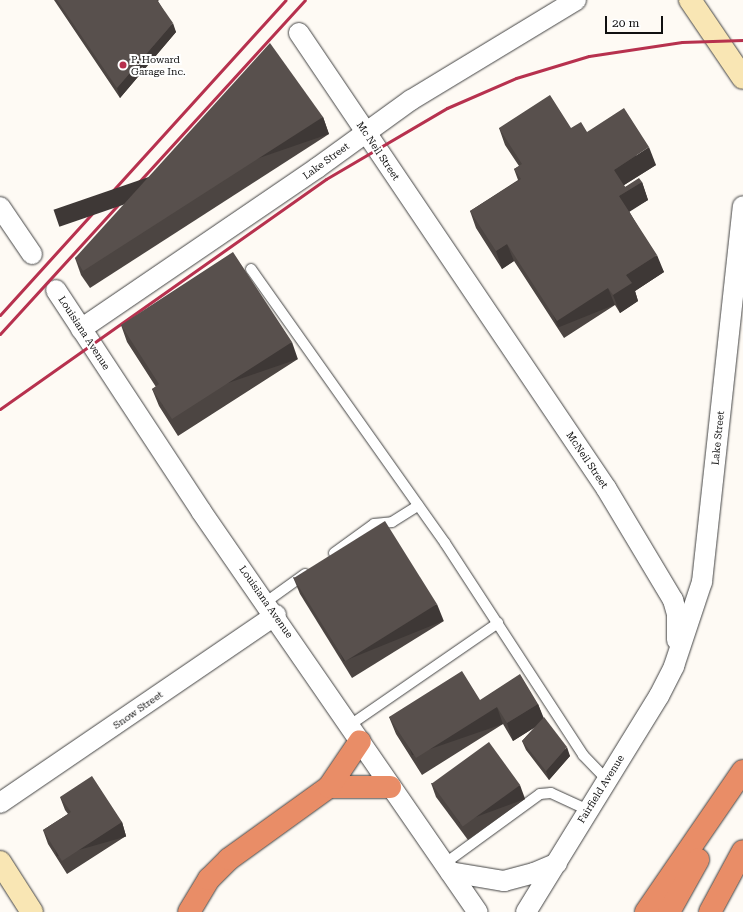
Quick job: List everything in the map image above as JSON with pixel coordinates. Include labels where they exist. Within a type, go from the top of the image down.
[{"type":"highway","points":[[188,912],[209,879],[230,859],[329,787],[355,733]]},
{"type":"highway","points":[[646,912],[743,772]]},
{"type":"highway","points":[[669,912],[743,779]]},
{"type":"highway","points":[[329,787],[390,787]]},
{"type":"highway","points":[[710,912],[743,851]]},
{"type":"street","name":"Lake Street","points":[[81,330],[366,133],[411,100],[576,0]]},
{"type":"street","points":[[690,0],[743,78]]},
{"type":"street","name":"Mc Neil Street","points":[[299,33],[457,268]]},
{"type":"street","name":"Lake Street","points":[[674,666],[702,582],[743,206]]},
{"type":"street","points":[[0,207],[32,254]]},
{"type":"street","name":"McNeil Street","points":[[457,268],[606,488],[644,556],[666,586],[677,614],[678,633],[674,666]]},
{"type":"street","name":"Louisiana Avenue","points":[[56,290],[201,511],[271,609],[390,787],[478,912]]},
{"type":"street","name":"Snow Street","points":[[0,803],[271,609]]},
{"type":"street","name":"Fairfield Avenue","points":[[526,912],[659,696],[674,666]]},
{"type":"street","points":[[0,862],[32,912]]},
{"type":"street","points":[[447,868],[504,881],[534,873],[557,863]]},
{"type":"lane","points":[[251,269],[418,506],[498,623],[583,755],[607,780]]},
{"type":"lane","points":[[271,609],[320,563],[374,524],[392,522],[418,506]]},
{"type":"lane","points":[[355,733],[498,623]]},
{"type":"lane","points":[[447,868],[540,794],[551,793],[588,810]]},
{"type":"building","name":"P. Howard Garage Inc.","points":[[57,0],[157,0],[173,23],[117,88]]},
{"type":"building","points":[[270,43],[323,117],[83,271],[75,258]]},
{"type":"building","points":[[550,95],[571,128],[581,122],[587,132],[624,108],[649,147],[614,170],[625,187],[639,178],[642,182],[619,196],[657,255],[626,275],[632,283],[613,295],[608,288],[557,321],[507,244],[496,251],[470,211],[521,179],[514,169],[522,164],[499,128]]},
{"type":"building","points":[[233,252],[292,342],[172,419],[152,389],[159,384],[121,325]]},
{"type":"building","points":[[385,521],[437,604],[345,661],[293,578]]},
{"type":"building","points":[[462,671],[480,700],[520,674],[538,704],[507,723],[497,707],[416,758],[389,717]]},
{"type":"building","points":[[544,717],[567,747],[546,771],[522,741]]},
{"type":"building","points":[[489,742],[520,785],[463,827],[432,784]]},
{"type":"building","points":[[92,776],[122,822],[62,861],[43,830],[71,812],[60,797]]},
{"type":"railway","points":[[0,315],[286,0]]},
{"type":"railway","points":[[0,334],[305,0]]},
{"type":"railway","points":[[0,409],[326,179],[447,108],[516,78],[589,56],[682,42],[743,40]]},
{"type":"place","name":"P. Howard Garage Inc.","points":[[123,65]]}]
